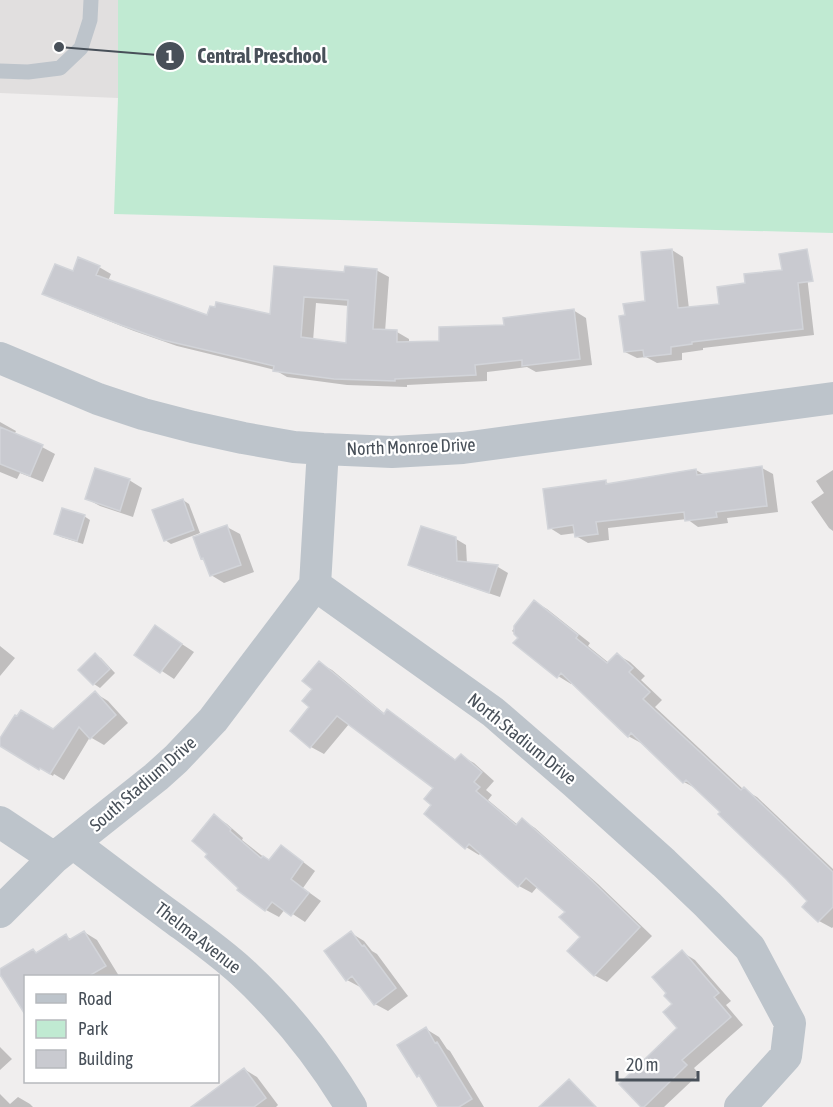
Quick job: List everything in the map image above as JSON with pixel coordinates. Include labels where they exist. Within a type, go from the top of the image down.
[{"type":"street","name":"North Monroe Drive","points":[[0,358],[98,399],[143,414],[193,428],[243,438],[294,447],[323,449],[392,452],[464,448],[833,398]]},
{"type":"street","points":[[315,585],[323,449]]},
{"type":"street","name":"South Stadium Drive","points":[[0,912],[64,851],[176,759],[213,720],[315,585]]},
{"type":"street","name":"North Stadium Drive","points":[[315,585],[493,712],[664,863],[750,948],[790,1023],[786,1056],[740,1107]]},
{"type":"street","name":"Thelma Avenue","points":[[0,822],[64,851],[218,951],[272,1002],[306,1041],[351,1107]]},
{"type":"lane","points":[[0,71],[28,72],[60,68],[81,48],[90,20],[91,0]]},
{"type":"shaded area","points":[[0,0],[118,0],[118,98],[0,93]]},
{"type":"green space","points":[[118,0],[833,0],[833,233],[114,214],[118,98]]},
{"type":"building","points":[[672,249],[678,308],[719,304],[717,287],[745,283],[744,274],[782,270],[779,254],[807,249],[813,281],[798,283],[803,329],[692,342],[692,344],[671,347],[671,354],[644,357],[643,350],[624,352],[619,316],[625,315],[623,304],[645,301],[641,252]]},
{"type":"building","points":[[78,257],[100,266],[96,275],[207,315],[210,306],[215,307],[216,302],[270,314],[274,266],[344,272],[345,266],[377,269],[373,329],[397,330],[397,342],[439,341],[439,327],[504,325],[503,318],[574,309],[580,359],[522,366],[522,360],[475,365],[476,375],[395,379],[395,381],[334,379],[273,371],[274,366],[163,340],[42,294],[55,264],[73,271]],"holes":[[[304,297],[348,300],[346,343],[301,337]]]},
{"type":"building","points":[[0,427],[43,445],[30,476],[0,464]]},
{"type":"building","points":[[762,466],[767,506],[716,512],[717,517],[685,521],[684,512],[596,522],[598,534],[575,537],[573,525],[548,529],[543,489],[606,480],[606,484],[696,469],[697,475]]},
{"type":"building","points":[[95,468],[130,479],[120,511],[85,499]]},
{"type":"building","points":[[183,499],[194,530],[164,541],[152,510]]},
{"type":"building","points":[[62,508],[85,515],[77,541],[54,534]]},
{"type":"building","points":[[227,525],[241,565],[210,576],[193,537]]},
{"type":"building","points":[[421,526],[456,537],[457,561],[498,565],[489,593],[408,565]]},
{"type":"building","points":[[534,600],[578,635],[576,638],[607,663],[617,653],[633,668],[629,672],[650,692],[643,699],[741,790],[744,787],[833,872],[833,907],[818,922],[802,907],[807,901],[686,780],[683,783],[631,733],[628,737],[561,673],[557,678],[513,643],[518,638],[514,634],[514,626]]},
{"type":"building","points":[[155,625],[182,644],[160,673],[134,655]]},
{"type":"building","points":[[95,653],[110,669],[93,685],[78,670]]},
{"type":"building","points":[[319,661],[384,714],[387,709],[455,760],[461,754],[482,772],[474,782],[480,787],[476,791],[516,825],[522,818],[640,927],[594,976],[567,951],[580,937],[559,917],[565,912],[526,878],[518,887],[469,844],[465,849],[424,814],[431,805],[424,799],[433,788],[337,716],[310,748],[290,731],[309,707],[302,701],[312,689],[302,681]]},
{"type":"building","points":[[95,691],[116,715],[90,739],[79,727],[50,774],[40,768],[39,770],[0,746],[0,738],[15,715],[17,716],[21,710],[53,729]]},
{"type":"building","points":[[214,814],[261,858],[263,856],[269,860],[281,845],[303,862],[291,879],[309,893],[291,916],[272,902],[265,911],[237,890],[238,888],[205,857],[207,854],[192,841]]},
{"type":"building","points":[[84,931],[106,966],[91,975],[24,975],[24,1013],[0,976],[0,969],[33,949],[36,953],[66,934],[69,940]]},
{"type":"building","points":[[351,931],[396,988],[374,1005],[352,976],[346,981],[324,951]]},
{"type":"building","points":[[682,950],[719,993],[714,997],[731,1017],[682,1060],[687,1065],[644,1107],[641,1107],[619,1084],[677,1028],[663,1012],[672,1004],[652,977]]},
{"type":"building","points":[[426,1027],[472,1099],[459,1107],[438,1107],[419,1075],[417,1077],[397,1045]]},
{"type":"building","points":[[244,1068],[266,1098],[254,1107],[191,1107]]},
{"type":"building","points":[[569,1079],[596,1107],[539,1107]]},
{"type":"place","name":"Central Preschool","points":[[59,47]]}]
